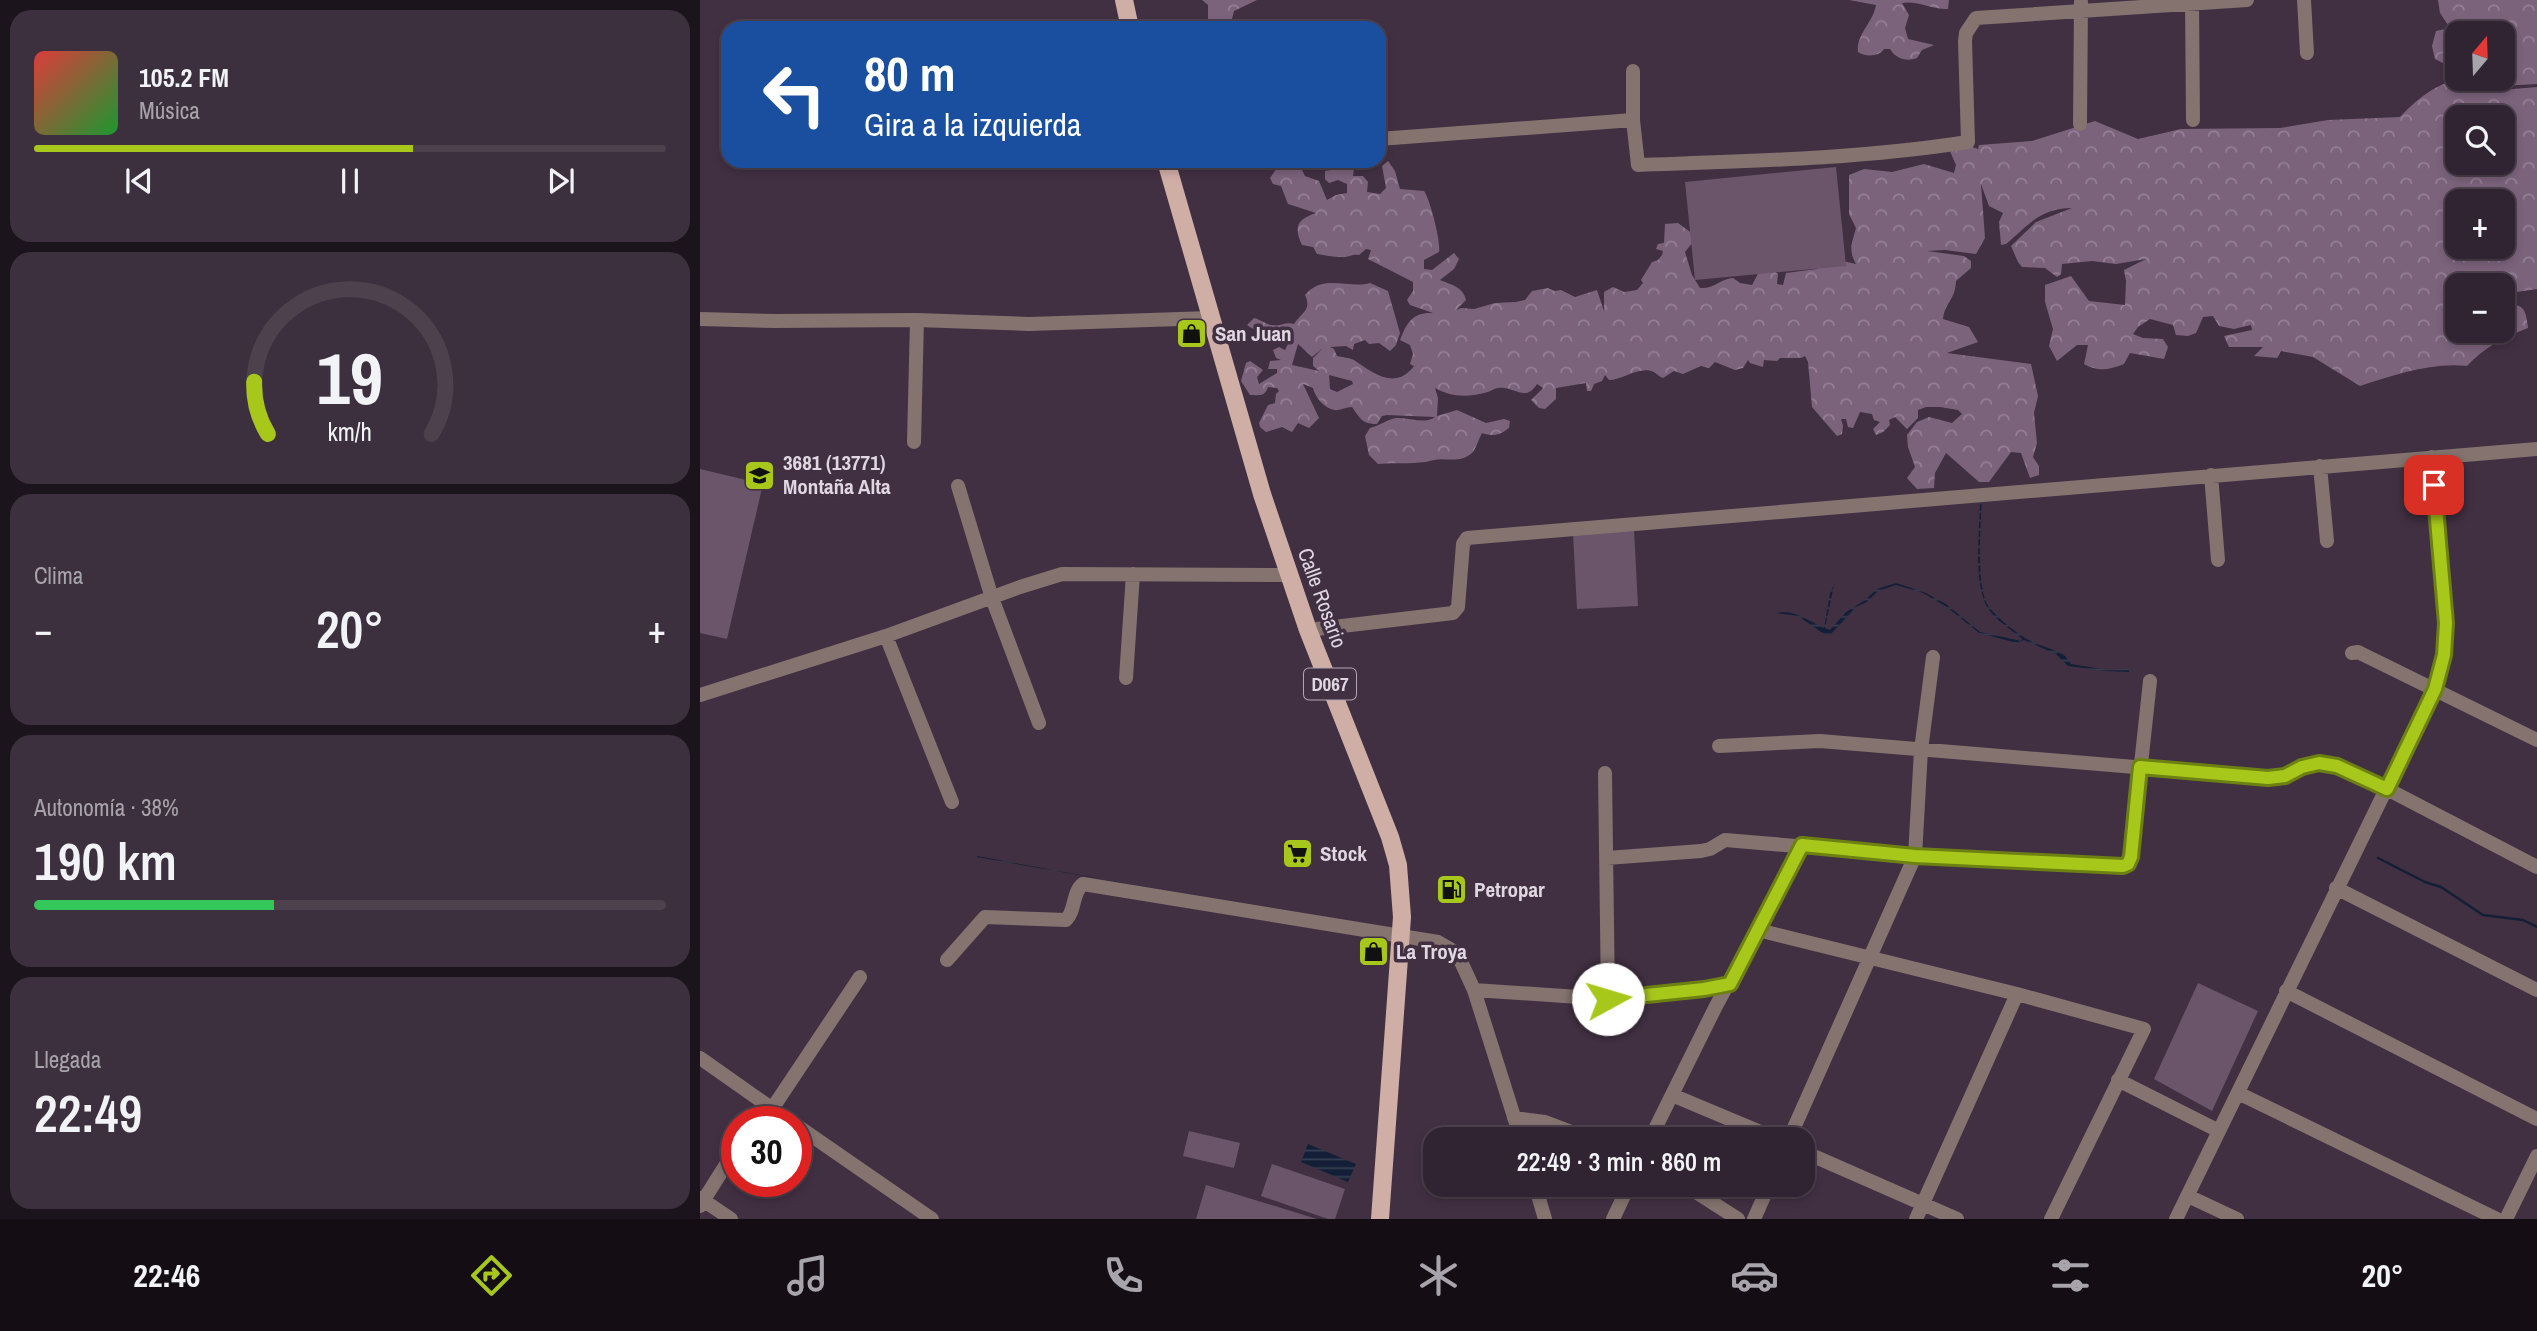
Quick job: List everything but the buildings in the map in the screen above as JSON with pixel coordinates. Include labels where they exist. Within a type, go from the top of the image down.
[{"type":"main road","points":[[1124,0],[1128,21]]},
{"type":"main road","name":"Calle Rosario","points":[[1168,168],[1262,494],[1308,630],[1390,837],[1398,865],[1402,917],[1380,1219]]},
{"type":"street","points":[[1633,71],[1633,120],[1638,165],[1856,155],[1968,142],[1965,41],[1966,33],[1976,18],[2081,5],[2247,0]]},
{"type":"street","points":[[2304,0],[2307,53]]},
{"type":"street","points":[[2192,1],[2193,120]]},
{"type":"street","points":[[2080,124],[2081,5]]},
{"type":"street","points":[[1386,138],[1633,120]]},
{"type":"street","points":[[700,319],[917,320],[1041,324],[1210,318]]},
{"type":"street","points":[[914,442],[917,320]]},
{"type":"street","points":[[1308,630],[1453,613],[1458,607],[1463,544],[1467,538],[2537,449]]},
{"type":"street","points":[[2176,1219],[2435,689],[2444,655],[2446,623],[2432,457]]},
{"type":"street","points":[[2320,466],[2327,541]]},
{"type":"street","points":[[2211,475],[2218,560]]},
{"type":"street","points":[[958,486],[992,598],[1039,723]]},
{"type":"street","points":[[1126,678],[1133,574]]},
{"type":"street","points":[[700,695],[886,636],[1062,575],[1289,575]]},
{"type":"street","points":[[886,636],[952,803]]},
{"type":"street","points":[[2352,653],[2358,652],[2537,740]]},
{"type":"street","points":[[1794,1127],[1915,856],[1921,750],[1933,657]]},
{"type":"street","points":[[1606,858],[1701,851],[1725,840],[1915,856],[2123,866],[2128,864],[2131,857],[2150,681]]},
{"type":"street","points":[[1719,746],[1820,741],[2268,778],[2285,776],[2302,767],[2319,763],[2337,766],[2387,789],[2537,867]]},
{"type":"street","points":[[1605,773],[1608,999]]},
{"type":"street","points":[[1656,1127],[1802,845]]},
{"type":"street","points":[[947,960],[985,917],[1066,919],[1070,916],[1077,890],[1083,884],[1401,935],[1448,946],[1457,953],[1474,990],[1517,1127]]},
{"type":"street","points":[[2336,888],[2537,990]]},
{"type":"street","points":[[1758,930],[2017,994],[2144,1030],[2051,1219]]},
{"type":"street","points":[[769,1106],[860,977]]},
{"type":"street","points":[[1474,990],[1608,999],[1730,984]]},
{"type":"street","points":[[1704,989],[1712,992],[1717,1005]]},
{"type":"street","points":[[2286,990],[2537,1119]]},
{"type":"street","points":[[1916,1219],[2017,994]]},
{"type":"street","points":[[700,1058],[767,1106]]},
{"type":"street","points":[[2118,1080],[2219,1131]]},
{"type":"street","points":[[2238,1093],[2497,1219]]},
{"type":"street","points":[[1672,1095],[1748,1127]]},
{"type":"street","points":[[1514,1118],[1545,1122],[1558,1127]]},
{"type":"street","points":[[812,1136],[932,1219]]},
{"type":"street","points":[[2506,1219],[2537,1156]]},
{"type":"street","points":[[1815,1157],[1956,1219]]},
{"type":"street","points":[[721,1171],[701,1201],[732,1219]]},
{"type":"street","points":[[2188,1196],[2237,1219]]},
{"type":"street","points":[[1539,1197],[1545,1219]]},
{"type":"street","points":[[1613,1219],[1623,1197]]},
{"type":"street","points":[[1704,1197],[1738,1219]]},
{"type":"street","points":[[1754,1219],[1764,1197]]},
{"type":"green space","points":[[1202,0],[1257,0],[1234,11],[1233,21],[1208,21],[1208,5]]},
{"type":"green space","points":[[1849,0],[1949,0],[1948,9],[1902,3],[1909,15],[1905,28],[1908,39],[1934,45],[1922,50],[1917,58],[1909,60],[1902,59],[1890,49],[1872,55],[1858,52],[1860,40],[1876,5]]},
{"type":"green space","points":[[2438,0],[2537,0],[2537,84],[2515,85],[2515,21],[2445,21],[2440,13]]},
{"type":"green space","points":[[2445,29],[2445,64],[2435,59],[2432,46],[2436,31]]},
{"type":"green space","points":[[2445,84],[2445,91],[2515,91],[2537,87],[2537,289],[2515,292],[2515,273],[2445,273],[2445,343],[2495,343],[2467,366],[2427,368],[2360,386],[2313,357],[2281,351],[2277,358],[2254,356],[2263,347],[2229,347],[2224,336],[2252,330],[2251,325],[2234,329],[2219,326],[2213,316],[2203,317],[2196,333],[2188,336],[2176,335],[2173,325],[2150,319],[2138,327],[2133,334],[2143,338],[2163,339],[2168,347],[2164,359],[2130,353],[2124,364],[2099,369],[2084,364],[2088,345],[2077,345],[2057,361],[2049,346],[2053,329],[2045,302],[2045,285],[2071,276],[2089,301],[2125,305],[2124,270],[2146,259],[2116,264],[2092,261],[2062,264],[2061,274],[2057,277],[2045,268],[2022,267],[2011,246],[2036,222],[2072,208],[2043,214],[2006,244],[2001,245],[1999,222],[2003,213],[1989,206],[1981,184],[1985,238],[1976,254],[1927,251],[1964,256],[1971,261],[1971,268],[1956,281],[1943,319],[1969,327],[1978,342],[1947,353],[2031,364],[2038,396],[2034,413],[2037,443],[2033,457],[2039,466],[2039,475],[2030,478],[2021,453],[2011,452],[1989,482],[1979,482],[1946,453],[1935,473],[1934,488],[1917,489],[1907,478],[1915,467],[1907,435],[1917,422],[1929,417],[1952,423],[1962,414],[1958,410],[1926,407],[1918,410],[1918,418],[1907,429],[1895,417],[1889,420],[1890,425],[1883,432],[1876,435],[1873,429],[1880,422],[1874,420],[1872,414],[1860,412],[1853,428],[1848,427],[1846,419],[1841,419],[1842,434],[1837,436],[1812,407],[1808,362],[1805,356],[1780,358],[1777,361],[1764,360],[1763,367],[1748,360],[1743,368],[1735,370],[1715,362],[1709,368],[1701,366],[1683,374],[1674,371],[1663,378],[1649,370],[1609,380],[1605,375],[1602,381],[1594,384],[1591,391],[1587,391],[1586,383],[1556,388],[1556,399],[1545,409],[1539,408],[1531,400],[1543,388],[1537,384],[1533,390],[1524,393],[1498,388],[1468,396],[1448,394],[1435,388],[1438,398],[1437,416],[1457,410],[1486,423],[1504,419],[1510,421],[1509,428],[1497,435],[1482,433],[1473,451],[1463,458],[1414,463],[1378,464],[1369,455],[1365,436],[1370,428],[1393,419],[1426,420],[1435,417],[1387,415],[1382,416],[1377,424],[1368,423],[1362,420],[1352,407],[1336,410],[1323,405],[1313,388],[1303,384],[1319,418],[1309,428],[1298,423],[1292,432],[1282,427],[1266,432],[1259,423],[1268,405],[1275,403],[1279,391],[1277,388],[1268,387],[1263,394],[1250,395],[1241,381],[1246,363],[1250,361],[1263,370],[1257,377],[1259,384],[1277,373],[1277,369],[1268,369],[1270,361],[1281,360],[1276,358],[1273,350],[1279,347],[1285,350],[1290,340],[1284,332],[1265,333],[1247,325],[1254,318],[1271,325],[1294,324],[1307,308],[1305,295],[1320,285],[1370,283],[1388,291],[1400,333],[1396,345],[1390,351],[1379,343],[1369,344],[1365,340],[1354,344],[1353,350],[1346,346],[1330,347],[1337,356],[1354,360],[1376,374],[1392,379],[1407,373],[1414,366],[1410,364],[1413,354],[1410,345],[1400,340],[1405,328],[1416,316],[1433,313],[1410,305],[1407,300],[1413,291],[1413,282],[1368,259],[1371,250],[1366,249],[1359,255],[1338,257],[1317,254],[1313,247],[1302,245],[1298,233],[1299,224],[1316,213],[1288,204],[1281,186],[1273,184],[1270,178],[1277,168],[1303,168],[1305,176],[1319,181],[1327,200],[1347,193],[1347,184],[1338,180],[1329,183],[1325,179],[1325,171],[1354,168],[1353,176],[1363,176],[1368,182],[1367,192],[1380,194],[1386,188],[1382,168],[1386,168],[1388,161],[1395,171],[1400,189],[1424,191],[1432,211],[1439,252],[1424,260],[1424,269],[1432,270],[1454,253],[1459,259],[1454,269],[1440,280],[1456,287],[1465,296],[1466,300],[1456,310],[1525,300],[1532,291],[1548,288],[1561,290],[1575,297],[1597,290],[1604,311],[1604,292],[1613,287],[1624,292],[1637,290],[1643,283],[1641,280],[1652,262],[1662,255],[1663,251],[1656,249],[1658,244],[1664,243],[1665,224],[1678,223],[1693,234],[1693,242],[1685,252],[1692,275],[1700,288],[1733,278],[1740,283],[1752,285],[1760,270],[1772,269],[1778,274],[1777,284],[1783,285],[1786,273],[1817,269],[1815,262],[1838,260],[1856,264],[1851,250],[1856,228],[1849,214],[1849,175],[1864,169],[1892,172],[1924,164],[1954,173],[1956,165],[1949,149],[1969,146],[1978,149],[1979,145],[2032,141],[2095,121],[2138,139],[2181,129],[2280,128],[2328,120],[2400,117],[2427,93]],"holes":[[[1298,344],[1312,357],[1323,348],[1313,358],[1313,366],[1319,371],[1292,365]],[[1329,375],[1352,381],[1353,384],[1337,392],[1330,389]]]},
{"type":"green space","points":[[2515,304],[2525,312],[2528,328],[2515,333]]},
{"type":"shaded area","points":[[1836,167],[1846,266],[1695,280],[1685,182]]},
{"type":"shaded area","points":[[700,469],[763,484],[727,639],[700,633]]},
{"type":"shaded area","points":[[1634,530],[1638,606],[1577,609],[1573,534]]},
{"type":"shaded area","points":[[2198,983],[2258,1011],[2212,1111],[2154,1079]]},
{"type":"shaded area","points":[[1189,1131],[1240,1143],[1234,1168],[1183,1156]]},
{"type":"shaded area","points":[[1272,1164],[1345,1189],[1335,1219],[1261,1196]]},
{"type":"shaded area","points":[[1206,1185],[1317,1219],[1196,1219]]},
{"type":"water","points":[[1982,494],[1980,564],[1983,591],[1989,607],[2020,635],[2062,654],[2071,664],[2107,670],[2129,669],[2129,672],[2106,671],[2068,666],[2056,654],[2024,640],[2017,643],[1979,633],[1947,607],[1923,593],[1896,585],[1878,591],[1867,602],[1856,607],[1831,634],[1824,634],[1798,616],[1777,613],[1789,612],[1806,619],[1824,628],[1834,585],[1825,628],[1830,630],[1846,612],[1877,589],[1896,583],[1924,592],[1946,604],[1980,632],[2021,641],[2022,639],[1989,610],[1984,599],[1980,586],[1978,556]]},
{"type":"water","points":[[977,856],[1141,886],[977,857]]},
{"type":"water","points":[[1308,1144],[1356,1164],[1348,1182],[1301,1162]]},
{"type":"waterway","points":[[2378,858],[2425,882],[2441,887],[2483,915],[2523,920],[2537,927]]},
{"type":"place","name":"San Juan","points":[[1192,334]]},
{"type":"place","name":"3681 (13771) Montaña Alta","points":[[760,475]]},
{"type":"place","name":"Stock","points":[[1297,854]]},
{"type":"place","name":"Petropar","points":[[1451,890]]},
{"type":"place","name":"La Troya","points":[[1373,952]]},
{"type":"route","points":[[1608,999],[1730,984],[1802,845],[1915,856],[2123,866],[2128,864],[2131,857],[2140,767],[2268,778],[2285,776],[2312,764],[2331,764],[2387,789],[2435,689],[2444,655],[2446,623],[2434,485]]}]
